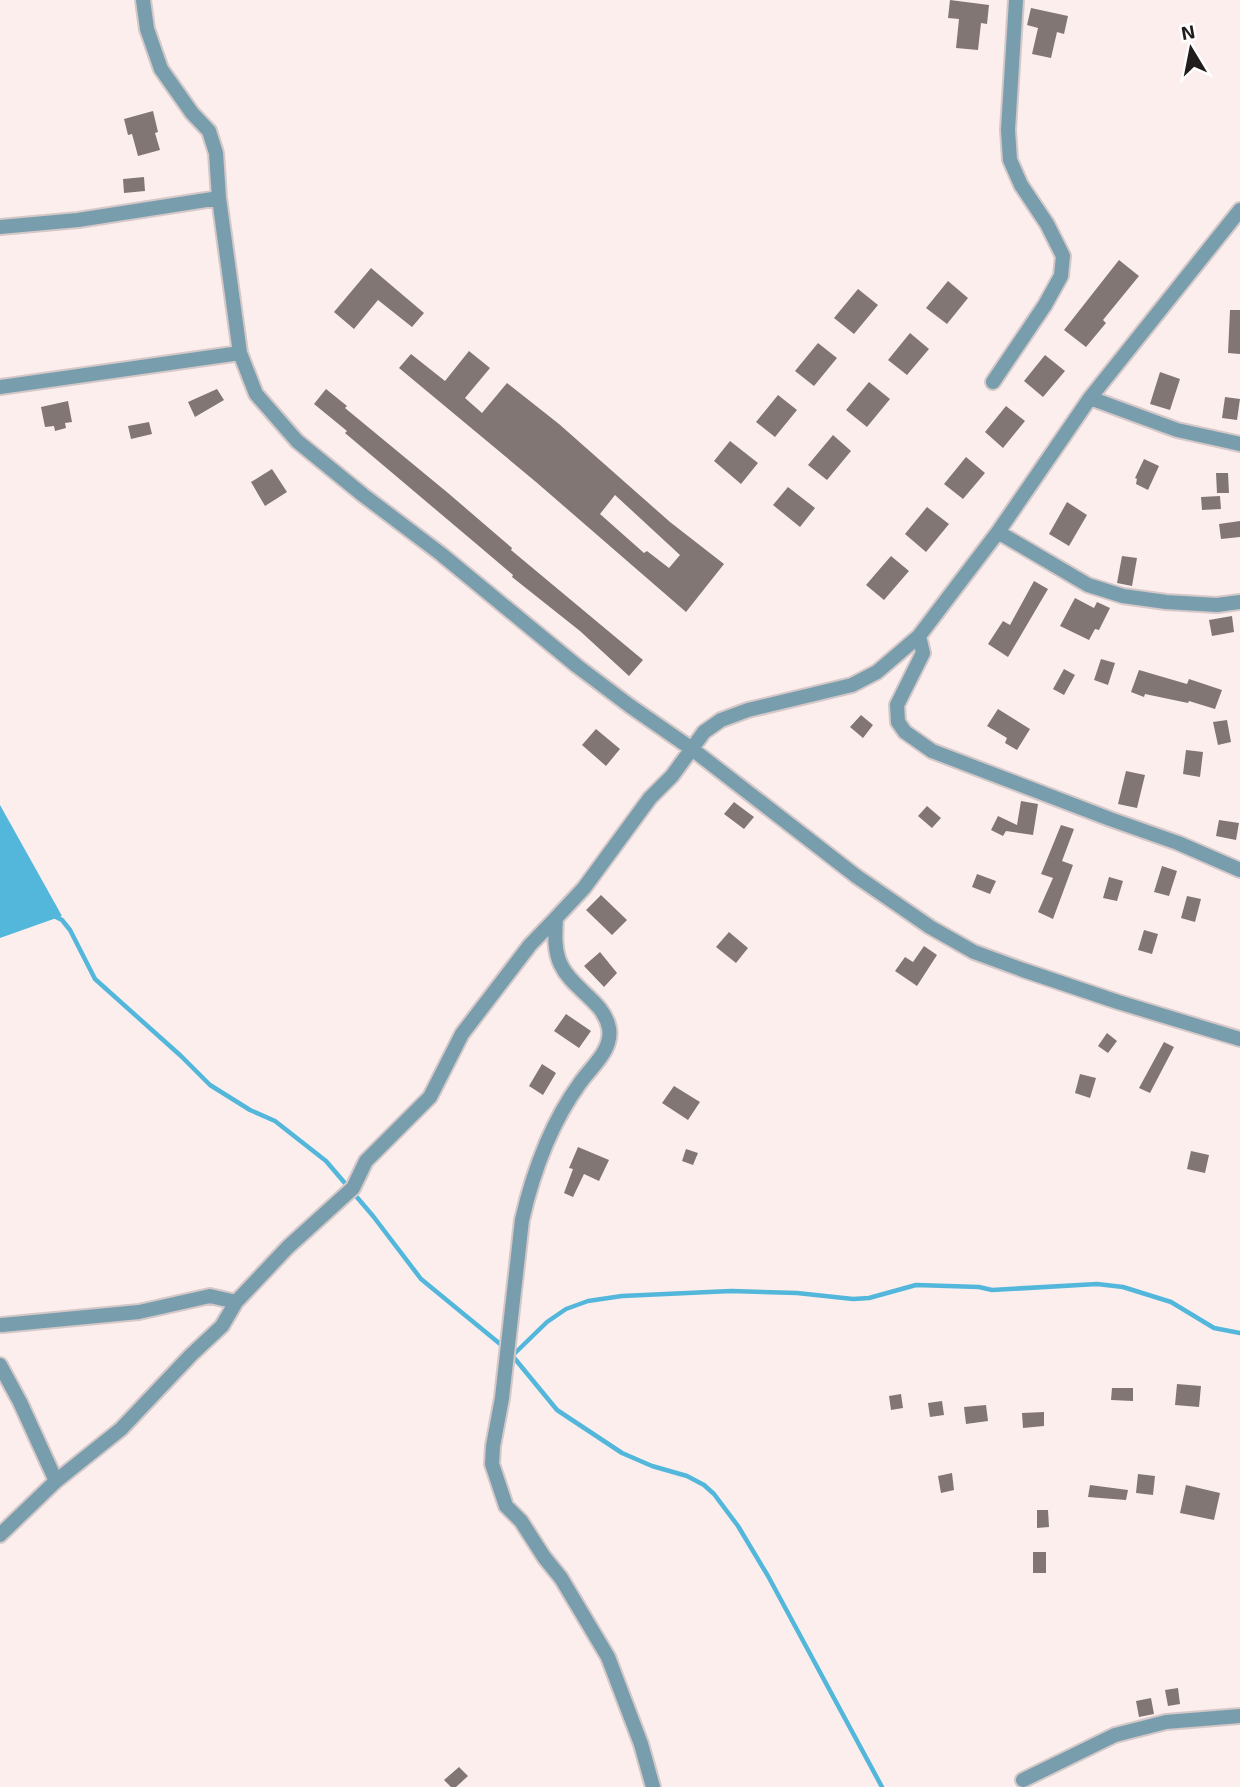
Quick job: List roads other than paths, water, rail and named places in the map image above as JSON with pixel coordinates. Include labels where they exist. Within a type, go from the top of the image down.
[{"type":"street","points":[[143,0],[147,29],[161,69],[192,113],[209,131],[216,153],[219,198],[240,353],[256,394],[298,441],[629,706],[692,749],[856,876],[930,927],[974,952],[1118,1002],[1240,1038]]},
{"type":"street","points":[[993,382],[1045,305],[1060,276],[1063,256],[1052,232],[1021,185],[1010,160],[1008,130],[1016,0]]},
{"type":"street","points":[[0,227],[78,220],[219,198]]},
{"type":"street","points":[[0,1535],[55,1481],[121,1429],[222,1326],[236,1302],[288,1247],[353,1188],[366,1161],[429,1097],[462,1034],[530,945],[584,888],[650,798],[672,776],[704,732],[730,716],[748,710],[852,685],[877,672],[919,636],[998,532],[1090,398],[1240,210]]},
{"type":"street","points":[[0,387],[240,353]]},
{"type":"street","points":[[1090,398],[1177,430],[1240,444]]},
{"type":"street","points":[[998,532],[1088,585],[1123,596],[1217,605],[1240,602]]},
{"type":"street","points":[[919,636],[923,653],[897,705],[898,722],[905,732],[932,751],[1110,820],[1178,843],[1240,870]]},
{"type":"street","points":[[556,918],[557,955],[562,968],[604,1014],[610,1029],[608,1044],[579,1084],[544,1147],[528,1193],[522,1220],[492,1464],[506,1506],[521,1521],[561,1578],[608,1657],[641,1744],[653,1787]]},
{"type":"street","points":[[2,1325],[139,1312],[210,1296],[236,1302]]},
{"type":"street","points":[[0,1365],[20,1402],[55,1481]]},
{"type":"street","points":[[1023,1780],[1115,1735],[1166,1722],[1240,1716]]},
{"type":"water","points":[[0,805],[62,916],[0,938]]},
{"type":"waterway","points":[[56,917],[70,930],[95,979],[210,1085],[250,1110],[275,1121],[326,1161],[373,1216],[421,1279],[505,1348]]},
{"type":"waterway","points":[[513,1355],[547,1322],[566,1309],[588,1301],[622,1296],[731,1291],[797,1293],[853,1299],[869,1298],[916,1285],[979,1287],[992,1290],[1097,1284],[1123,1287],[1171,1302],[1214,1328],[1240,1333]]},
{"type":"waterway","points":[[511,1354],[557,1410],[622,1453],[652,1466],[687,1476],[714,1494],[738,1526],[768,1576],[882,1787]]}]
